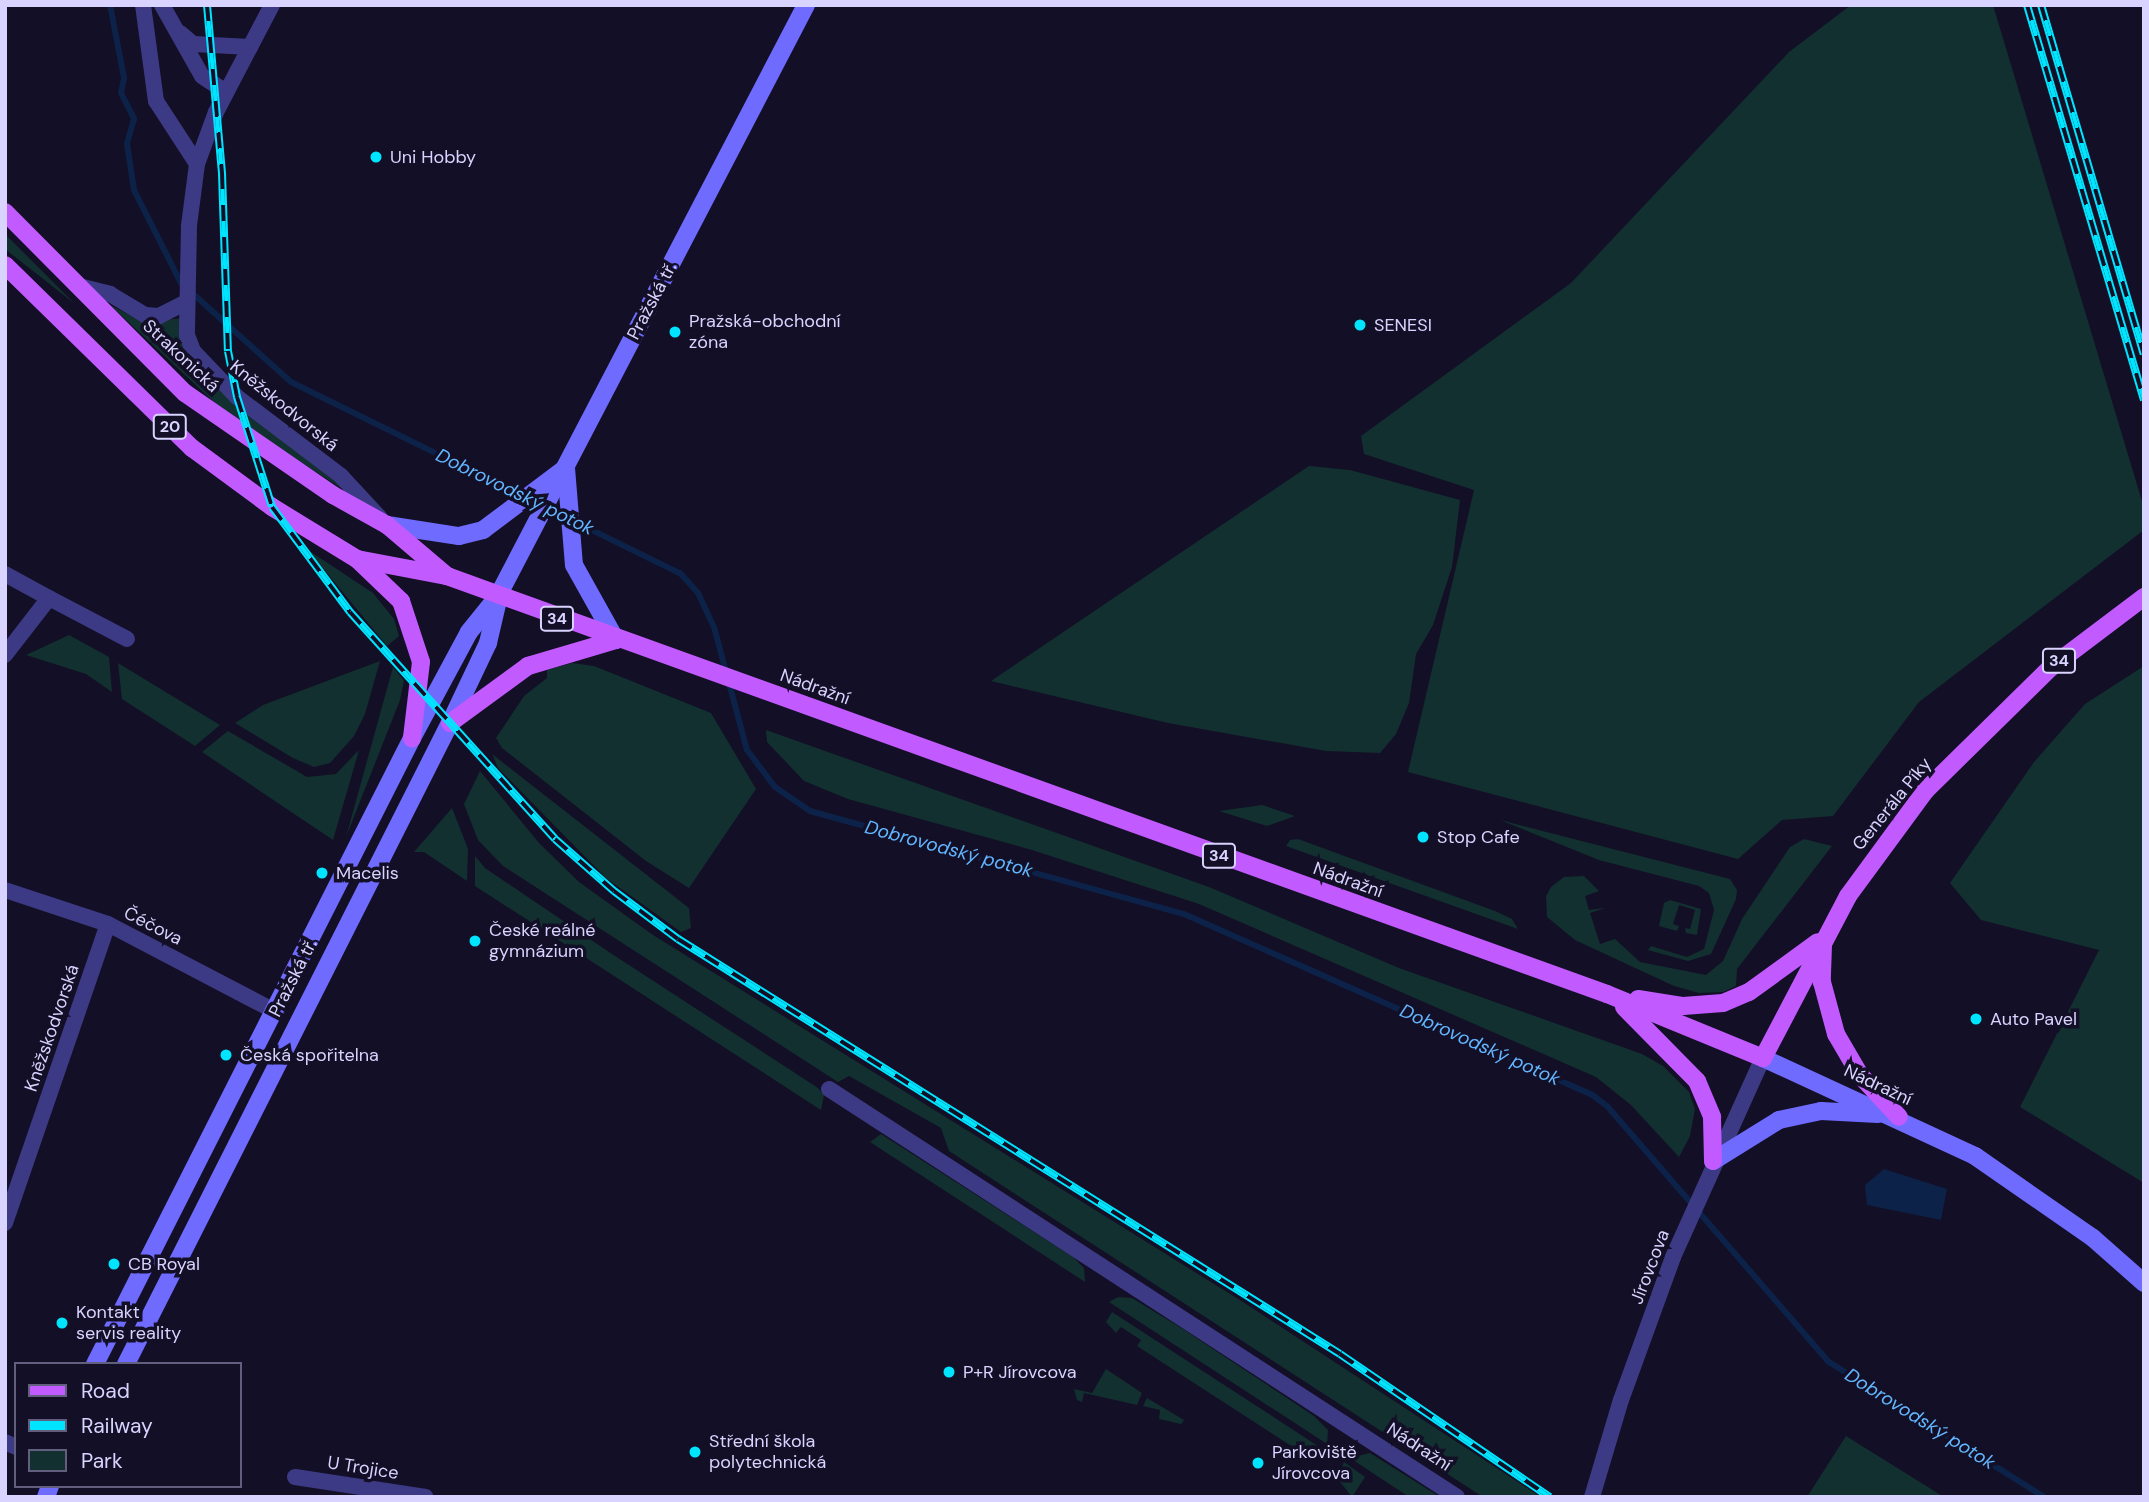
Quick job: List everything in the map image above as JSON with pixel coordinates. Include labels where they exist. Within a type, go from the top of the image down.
[{"type":"main road","name":"Strakonická","points":[[5,212],[185,393],[333,495],[387,525]]},
{"type":"main road","name":"20","points":[[5,265],[192,448],[272,507],[357,559],[447,576]]},
{"type":"main road","name":"20","points":[[387,525],[447,576]]},
{"type":"main road","points":[[357,559],[401,601],[418,640],[420,674],[412,737]]},
{"type":"main road","points":[[447,576],[498,596]]},
{"type":"main road","name":"Nádražní","points":[[498,596],[1607,994],[1763,1058]]},
{"type":"main road","name":"Generála Píky","points":[[1763,1058],[1848,896],[1888,838],[1926,790],[2050,668],[2144,597]]},
{"type":"main road","points":[[450,723],[528,666],[616,640]]},
{"type":"main road","points":[[1607,994],[1683,1006],[1723,1003],[1758,986],[1824,938]]},
{"type":"main road","points":[[1824,938],[1822,982],[1836,1034],[1860,1075],[1899,1117]]},
{"type":"main road","points":[[1607,994],[1654,1033],[1697,1081],[1712,1117],[1713,1161]]},
{"type":"street","points":[[143,5],[156,101],[197,164]]},
{"type":"street","points":[[162,5],[202,76],[226,92]]},
{"type":"street","name":"Kněžskodvorská","points":[[272,5],[226,92],[197,164],[185,301],[187,335],[192,351],[237,397],[341,476],[387,525]]},
{"type":"street","name":"Pražská tř.","points":[[96,1362],[276,1012],[412,737],[469,632],[498,596],[557,487],[806,5]]},
{"type":"street","points":[[172,26],[193,44],[250,47]]},
{"type":"street","points":[[79,286],[110,294],[145,315],[159,316],[185,301]]},
{"type":"street","points":[[387,525],[459,536],[494,526],[514,508],[557,487],[570,536],[574,565],[616,640]]},
{"type":"street","points":[[5,574],[127,639]]},
{"type":"street","name":"Pražská tř.","points":[[127,1362],[450,723],[488,643],[498,596]]},
{"type":"street","points":[[5,655],[48,598]]},
{"type":"street","name":"Čéčova","points":[[5,890],[108,924],[276,1012]]},
{"type":"street","name":"Kněžskodvorská","points":[[5,1223],[108,924]]},
{"type":"street","name":"Nádražní","points":[[1763,1058],[1899,1117],[1985,1163],[2093,1238],[2144,1283]]},
{"type":"street","name":"Jírovcova","points":[[1592,1497],[1621,1400],[1673,1257],[1713,1161],[1763,1058]]},
{"type":"street","name":"Nádražní","points":[[829,1089],[1457,1497]]},
{"type":"street","points":[[1713,1161],[1766,1125],[1789,1117],[1846,1111],[1899,1117]]},
{"type":"street","name":"U Trojice","points":[[295,1477],[425,1497]]},
{"type":"green space","points":[[1851,5],[1993,5],[2144,508],[2144,530],[1919,702],[1833,816],[1782,820],[1738,859],[1408,772],[1474,490],[1364,454],[1361,436],[1571,283],[1789,52]]},
{"type":"green space","points":[[5,234],[75,304],[5,249]]},
{"type":"green space","points":[[110,305],[145,323],[181,318],[182,344],[197,369],[349,493],[230,417]]},
{"type":"green space","points":[[1309,466],[1350,470],[1460,500],[1452,567],[1433,625],[1416,654],[1409,703],[1396,734],[1380,753],[1326,751],[1168,723],[991,681]]},
{"type":"green space","points":[[308,550],[373,593],[394,619],[399,636],[387,646]]},
{"type":"green space","points":[[69,635],[109,657],[112,692],[86,674],[26,655]]},
{"type":"green space","points":[[380,661],[365,714],[354,736],[330,763],[314,767],[293,758],[235,723],[263,705]]},
{"type":"green space","points":[[118,663],[220,725],[195,746],[122,699]]},
{"type":"green space","points":[[572,663],[594,666],[711,713],[756,789],[689,888],[646,861],[502,748],[496,738],[524,696],[547,678],[547,670]]},
{"type":"green space","points":[[2144,666],[2144,1183],[2020,1107],[2099,950],[1981,920],[1950,883],[2034,762],[2085,704]]},
{"type":"green space","points":[[393,667],[404,681],[400,700],[346,837]]},
{"type":"green space","points":[[766,730],[1209,887],[1399,968],[1642,1054],[1663,1066],[1689,1092],[1695,1109],[1690,1136],[1679,1157],[1631,1105],[1596,1077],[1199,904],[1032,850],[848,799],[804,781],[767,742]]},
{"type":"green space","points":[[228,731],[307,777],[336,774],[359,750],[333,840],[202,752]]},
{"type":"green space","points":[[492,754],[689,908],[691,928],[681,932],[606,878],[498,768]]},
{"type":"green space","points":[[480,771],[539,843],[579,882],[653,935],[1243,1302],[1541,1497],[1483,1497],[949,1151],[941,1128],[849,1076],[838,1082],[503,866],[478,840],[464,804]]},
{"type":"green space","points":[[1262,805],[1295,816],[1267,826],[1219,811]]},
{"type":"green space","points":[[452,808],[468,849],[467,881],[424,852],[414,852]]},
{"type":"green space","points":[[1500,820],[1730,879],[1737,890],[1736,899],[1711,954],[1688,961],[1648,950],[1651,946],[1687,957],[1704,949],[1714,910],[1709,893],[1699,886],[1599,860]]},
{"type":"green space","points":[[1298,839],[1495,911],[1512,919],[1518,929],[1286,846],[1290,840]]},
{"type":"green space","points":[[1804,839],[1832,846],[1737,969],[1736,986],[1723,992],[1699,993],[1674,986],[1575,940],[1547,917],[1546,896],[1551,887],[1564,877],[1584,876],[1599,891],[1585,896],[1589,910],[1605,908],[1590,913],[1600,944],[1615,939],[1640,962],[1706,975],[1723,961],[1742,919],[1790,847]]},
{"type":"green space","points":[[475,856],[485,868],[612,954],[818,1088],[824,1095],[821,1110],[475,886]]},
{"type":"green space","points":[[1670,900],[1701,909],[1697,935],[1686,933],[1685,928],[1690,929],[1695,910],[1679,905],[1673,924],[1679,926],[1677,931],[1659,926],[1664,903]]},
{"type":"green space","points":[[881,1134],[1073,1257],[1084,1268],[1085,1282],[870,1142]]},
{"type":"green space","points":[[1118,1297],[1132,1298],[1314,1416],[1328,1430],[1327,1444],[1109,1302]]},
{"type":"green space","points":[[1112,1312],[1318,1446],[1317,1449],[1313,1454],[1302,1453],[1137,1346],[1141,1340],[1121,1327],[1116,1333],[1106,1322]]},
{"type":"green space","points":[[1106,1369],[1142,1393],[1137,1405],[1084,1393],[1082,1402],[1077,1400],[1074,1389],[1092,1393]]},
{"type":"green space","points":[[1147,1398],[1184,1420],[1181,1424],[1159,1419],[1160,1410],[1143,1406]]},
{"type":"green space","points":[[1846,1436],[1944,1497],[1807,1497]]},
{"type":"green space","points":[[1370,1453],[1440,1497],[1409,1497],[1350,1458]]},
{"type":"green space","points":[[1344,1462],[1365,1477],[1352,1497],[1337,1478]]},
{"type":"water","points":[[1884,1169],[1947,1189],[1941,1220],[1867,1205],[1865,1185]]},
{"type":"waterway","name":"Dobrovodský potok","points":[[110,5],[124,78],[121,93],[134,119],[127,144],[134,190],[181,283],[291,382],[680,573],[698,593],[714,627],[747,750],[775,787],[810,811],[1184,914],[1591,1094],[1607,1106],[1829,1362],[2044,1497]]},
{"type":"railway","points":[[207,5],[222,173],[228,351],[237,397],[272,507],[350,612],[555,839],[614,891],[678,939],[1340,1354],[1550,1497]]},
{"type":"railway","points":[[2027,5],[2144,400]]},
{"type":"railway","points":[[2041,5],[2144,354]]},
{"type":"place","name":"Uni Hobby","points":[[376,157]]},
{"type":"place","name":"SENESI","points":[[1360,325]]},
{"type":"place","name":"Pražská-obchodní zóna","points":[[675,332]]},
{"type":"place","name":"Stop Cafe","points":[[1423,837]]},
{"type":"place","name":"Macelis","points":[[322,873]]},
{"type":"place","name":"České reálné gymnázium","points":[[475,941]]},
{"type":"place","name":"Auto Pavel","points":[[1976,1019]]},
{"type":"place","name":"Česká spořitelna","points":[[226,1055]]},
{"type":"place","name":"CB Royal","points":[[114,1264]]},
{"type":"place","name":"Kontakt servis reality","points":[[62,1323]]},
{"type":"place","name":"P+R Jírovcova","points":[[949,1372]]},
{"type":"place","name":"Střední škola polytechnická","points":[[695,1452]]},
{"type":"place","name":"Parkoviště Jírovcova","points":[[1258,1463]]}]
